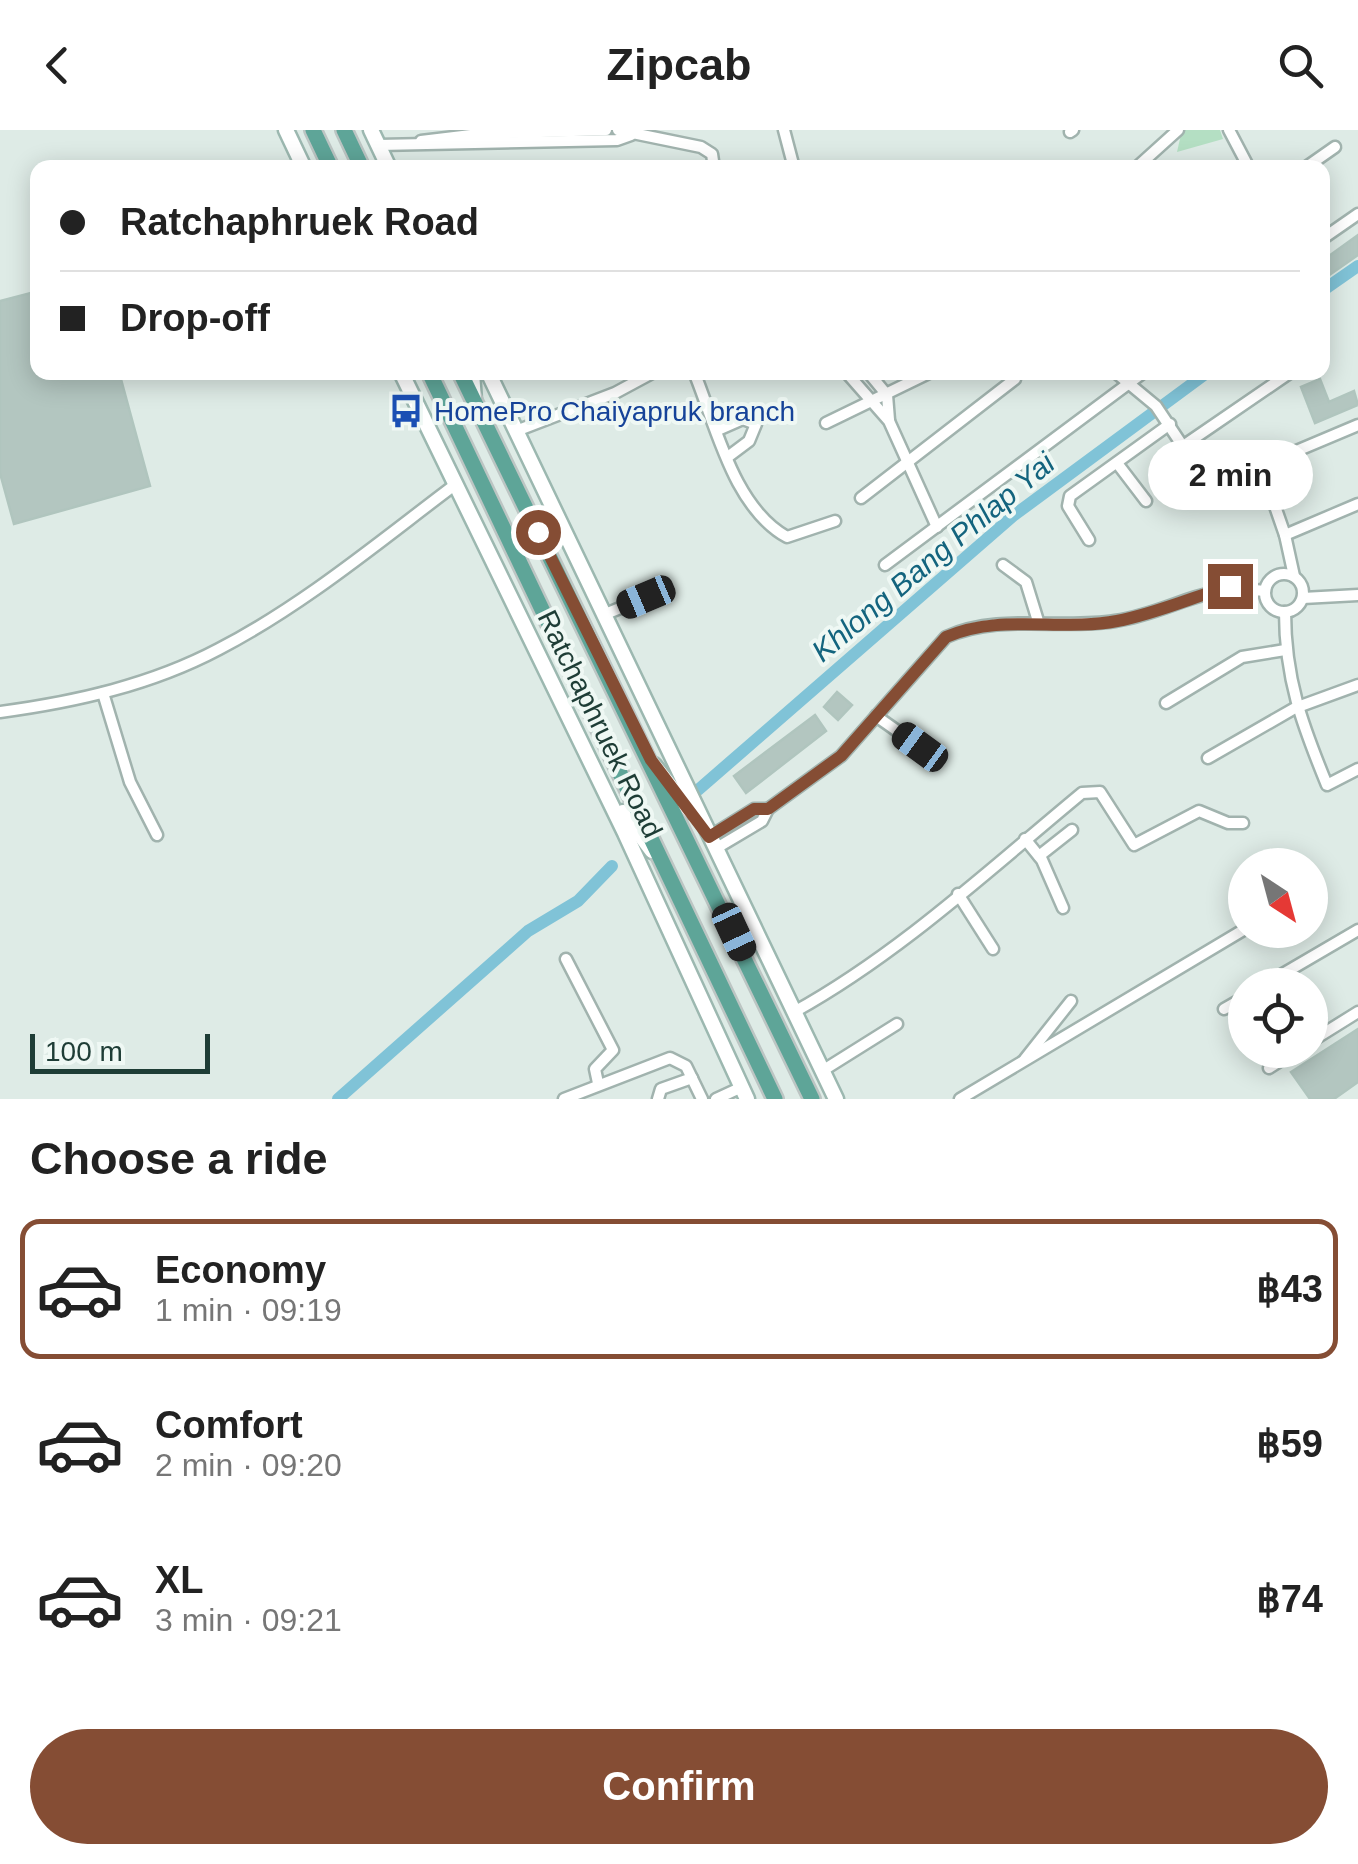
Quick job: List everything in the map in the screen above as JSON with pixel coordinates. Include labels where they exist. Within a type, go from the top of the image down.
[{"type":"main road","points":[[286,130],[300,160]]},
{"type":"main road","points":[[313,130],[327,160]]},
{"type":"main road","points":[[344,130],[358,160]]},
{"type":"main road","points":[[372,130],[386,160]]},
{"type":"main road","name":"Ratchaphruek Road","points":[[406,380],[602,784],[744,1093]]},
{"type":"main road","name":"Ratchaphruek Road","points":[[433,380],[776,1099]]},
{"type":"main road","name":"Ratchaphruek Road","points":[[464,380],[812,1099]]},
{"type":"main road","points":[[473,380],[474,401]]},
{"type":"main road","name":"Ratchaphruek Road","points":[[492,380],[836,1099]]},
{"type":"main road","points":[[651,760],[709,838]]},
{"type":"main road","points":[[602,784],[674,880]]},
{"type":"street","points":[[379,145],[606,130]]},
{"type":"street","points":[[618,130],[701,146],[712,154],[713,160]]},
{"type":"street","points":[[784,130],[792,160]]},
{"type":"street","points":[[1145,160],[1178,130]]},
{"type":"street","points":[[1228,130],[1245,160]]},
{"type":"street","points":[[509,137],[617,140],[631,135]]},
{"type":"street","points":[[1316,160],[1334,146]]},
{"type":"street","points":[[1330,233],[1358,214]]},
{"type":"street","points":[[516,431],[639,380]]},
{"type":"street","points":[[697,380],[750,500],[779,532],[791,537],[835,521]]},
{"type":"street","points":[[853,380],[889,421],[938,527]]},
{"type":"street","points":[[875,380],[887,394],[889,421]]},
{"type":"street","points":[[826,423],[915,380]]},
{"type":"street","points":[[861,498],[1014,380]]},
{"type":"street","points":[[1124,380],[1156,406],[1194,463]]},
{"type":"street","points":[[886,565],[1133,380]]},
{"type":"street","points":[[1183,446],[1279,380]]},
{"type":"street","points":[[718,430],[743,419],[756,424],[756,434],[728,456]]},
{"type":"street","points":[[1088,540],[1068,500],[1170,424]]},
{"type":"street","points":[[1294,576],[1276,576],[1266,591],[1268,603],[1285,612],[1296,608],[1303,598],[1261,466],[1358,426]]},
{"type":"street","points":[[1117,463],[1146,501]]},
{"type":"street","points":[[0,712],[103,693],[201,657],[276,616],[456,484]]},
{"type":"street","points":[[1285,535],[1358,504]]},
{"type":"street","points":[[1003,565],[1026,582],[1038,621]]},
{"type":"street","points":[[709,838],[754,809],[768,809],[841,756],[946,637],[962,630],[1038,621],[1114,622],[1230,586],[1266,591]]},
{"type":"street","points":[[1303,598],[1358,595]]},
{"type":"street","points":[[603,615],[646,597]]},
{"type":"street","points":[[1285,612],[1285,650],[1295,708],[1327,785],[1358,770]]},
{"type":"street","points":[[1166,703],[1242,657],[1285,650]]},
{"type":"street","points":[[1208,758],[1295,708],[1358,684]]},
{"type":"street","points":[[103,693],[130,782],[157,835]]},
{"type":"street","points":[[876,716],[920,747]]},
{"type":"street","points":[[794,1012],[839,986],[1082,793],[1096,789],[1134,845],[1199,811],[1228,823],[1243,823]]},
{"type":"street","points":[[1038,856],[1072,830]]},
{"type":"street","points":[[1025,840],[1038,856],[1063,908]]},
{"type":"street","points":[[958,894],[992,949]]},
{"type":"street","points":[[1293,968],[1358,930]]},
{"type":"street","points":[[960,1099],[1228,939]]},
{"type":"street","points":[[566,959],[613,1050],[595,1069],[598,1083]]},
{"type":"street","points":[[1022,1064],[1071,1001]]},
{"type":"street","points":[[1224,1009],[1228,1007]]},
{"type":"street","points":[[1328,1031],[1358,1012]]},
{"type":"street","points":[[822,1071],[897,1024]]},
{"type":"street","points":[[564,1099],[670,1058],[680,1060],[702,1099]]},
{"type":"street","points":[[658,1099],[660,1089],[692,1078]]},
{"type":"street","points":[[716,1099],[744,1093]]},
{"type":"green space","points":[[1182,130],[1220,130],[1223,139],[1177,152]]},
{"type":"building","points":[[1358,235],[1358,255],[1330,274],[1330,255]]},
{"type":"building","points":[[30,293],[30,380],[121,380],[150,486],[14,524],[0,473],[0,301]]},
{"type":"building","points":[[1320,380],[1329,402],[1354,391],[1358,405],[1315,423],[1301,387]]},
{"type":"building","points":[[837,692],[852,705],[838,720],[824,707]]},
{"type":"building","points":[[815,715],[826,731],[746,793],[734,776]]},
{"type":"building","points":[[1358,1029],[1358,1082],[1334,1099],[1310,1099],[1291,1072],[1297,1068],[1328,1068],[1328,1048]]},
{"type":"waterway","name":"Khlong Bang Phlap Yai","points":[[1330,285],[1358,266]]},
{"type":"waterway","name":"Khlong Bang Phlap Yai","points":[[698,790],[1013,516],[1197,380]]},
{"type":"waterway","name":"Khlong Bang Phlap Yai","points":[[338,1099],[528,931],[578,901],[612,866]]},
{"type":"place","name":"HomePro Chaiyapruk branch","points":[[406,411]]},
{"type":"route","points":[[538,532],[651,760],[709,837],[754,809],[768,809],[841,756],[931,649],[946,637],[962,630],[1038,621],[1114,622],[1230,586]]}]
